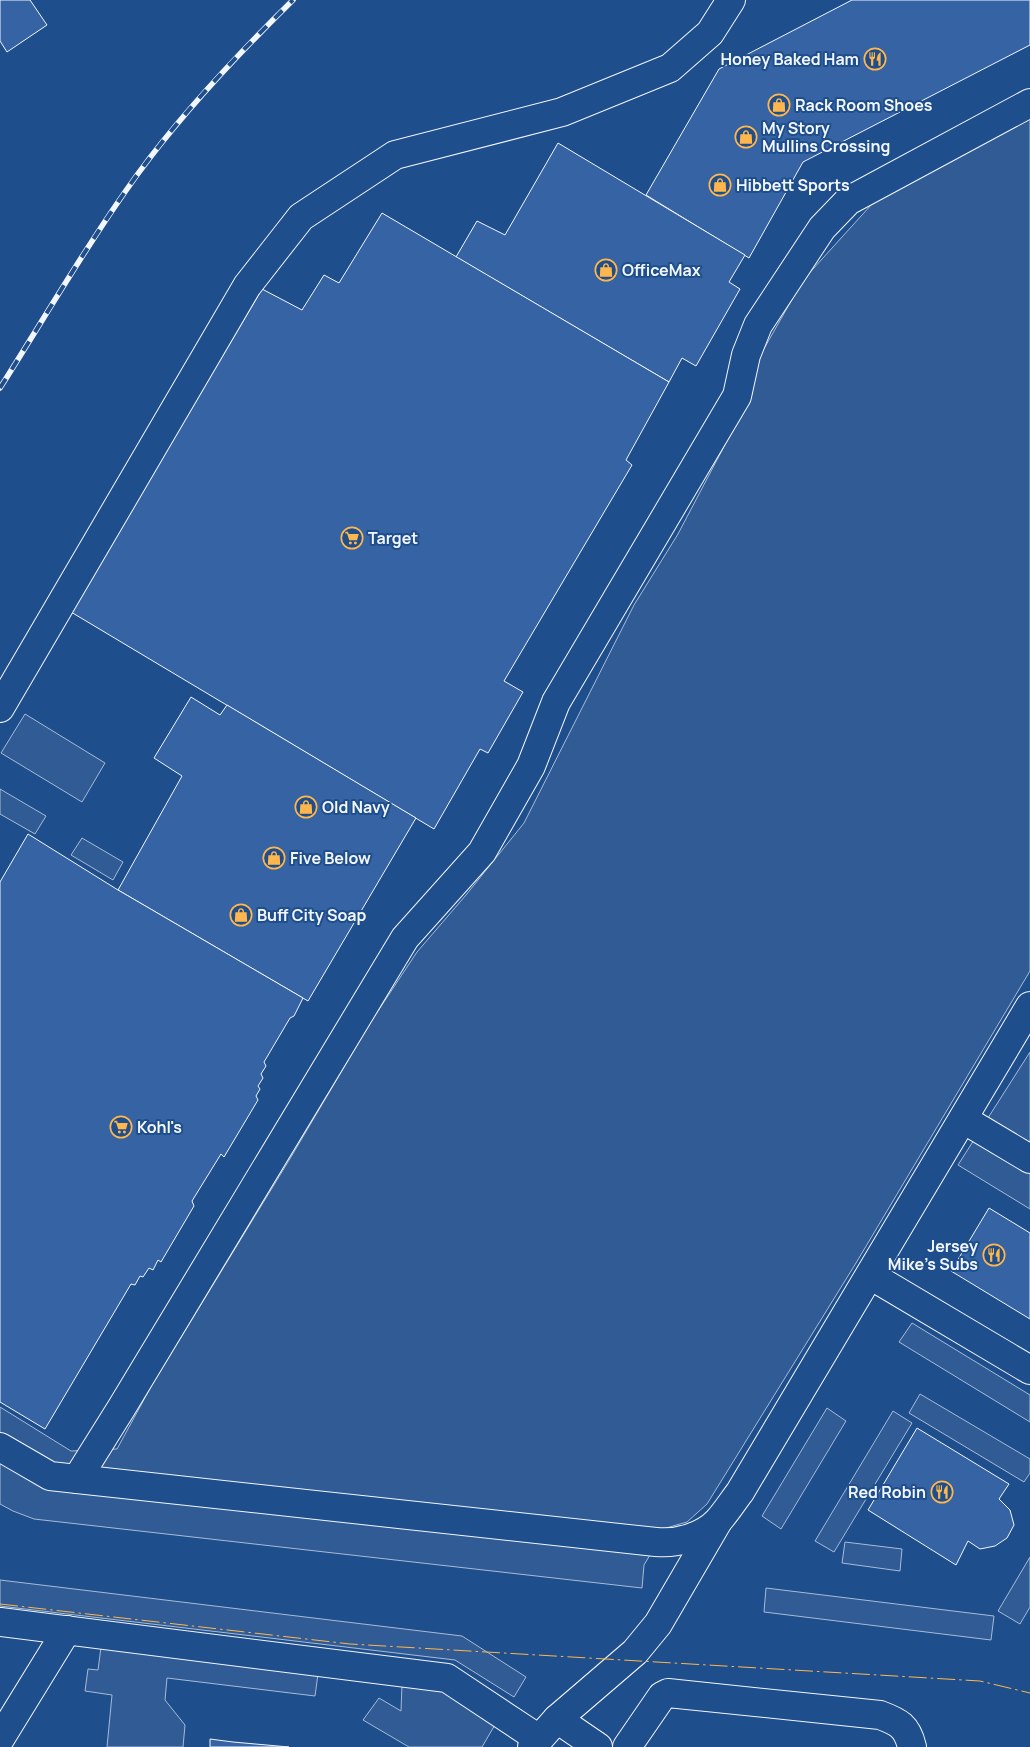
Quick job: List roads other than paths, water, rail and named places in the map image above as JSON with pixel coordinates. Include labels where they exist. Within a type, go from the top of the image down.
[{"type":"lane","points":[[0,708],[247,286],[301,217],[395,155],[562,112],[670,68],[710,33],[731,0]]},
{"type":"lane","points":[[77,1479],[405,938],[482,852],[531,766],[556,702],[737,396],[746,355],[758,325],[822,228],[848,201],[1030,102]]},
{"type":"lane","points":[[0,1622],[447,1678],[536,1743],[557,1719],[635,1652],[658,1624],[717,1522],[740,1492],[1030,1006]]},
{"type":"lane","points":[[963,1119],[1030,1159]]},
{"type":"lane","points":[[870,1275],[1030,1370]]},
{"type":"lane","points":[[0,1447],[50,1476],[656,1542],[670,1543],[700,1534],[717,1522]]},
{"type":"lane","points":[[0,1739],[67,1630]]},
{"type":"lane","points":[[627,1747],[662,1696],[668,1693],[880,1715],[898,1721],[907,1730],[912,1747]]},
{"type":"lane","points":[[557,1719],[598,1747]]},
{"type":"railway","points":[[0,388],[101,227],[137,175],[211,84],[293,0]]},
{"type":"place","name":"Honey Baked Ham","points":[[875,59]]},
{"type":"place","name":"Rack Room Shoes","points":[[779,105]]},
{"type":"place","name":"My Story Mullins Crossing","points":[[746,137]]},
{"type":"place","name":"Hibbett Sports","points":[[720,185]]},
{"type":"place","name":"OfficeMax","points":[[606,270]]},
{"type":"place","name":"Target","points":[[352,538]]},
{"type":"place","name":"Old Navy","points":[[306,807]]},
{"type":"place","name":"Five Below","points":[[274,858]]},
{"type":"place","name":"Buff City Soap","points":[[241,915]]},
{"type":"place","name":"Kohl's","points":[[121,1127]]},
{"type":"place","name":"Jersey Mike's Subs","points":[[994,1255]]},
{"type":"place","name":"Red Robin","points":[[942,1492]]}]
